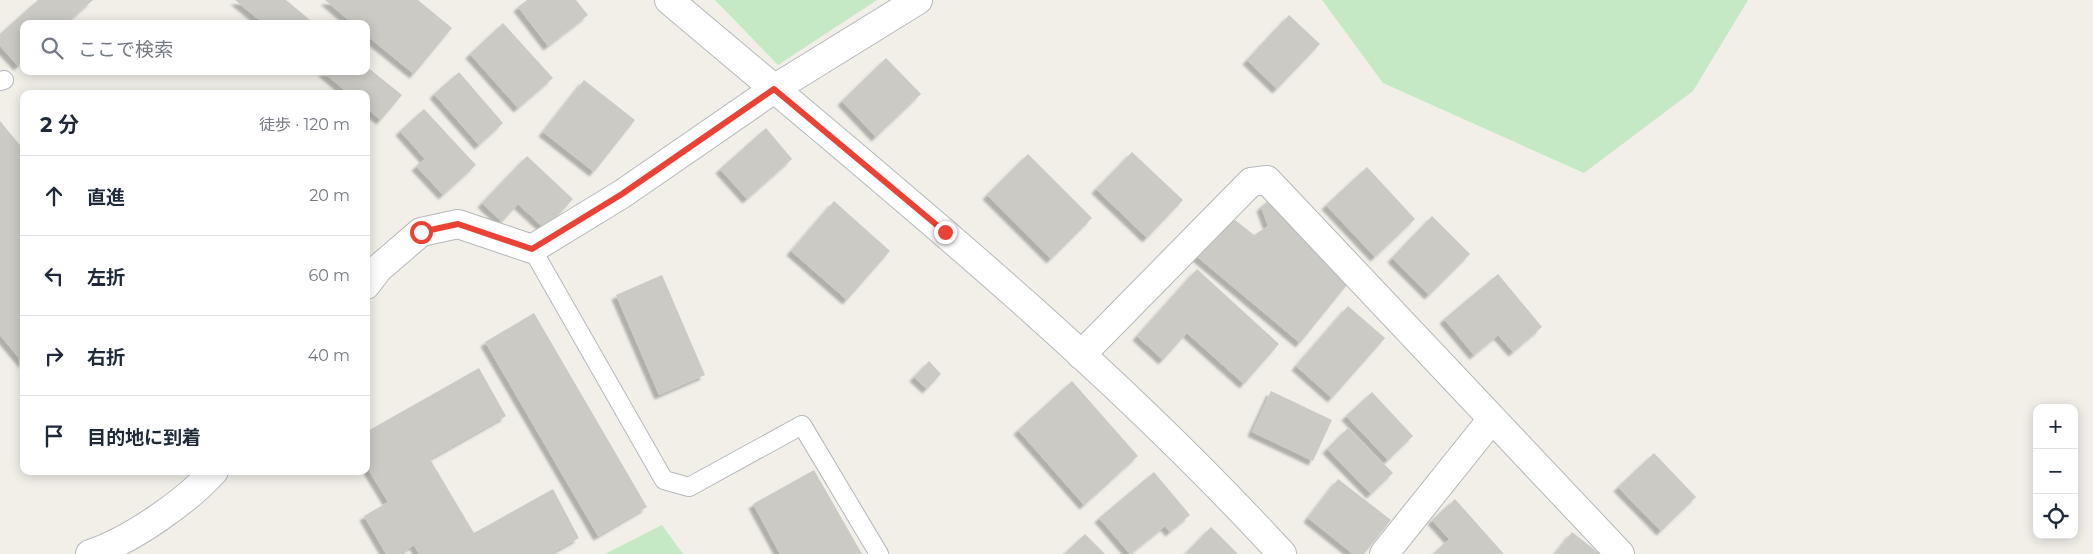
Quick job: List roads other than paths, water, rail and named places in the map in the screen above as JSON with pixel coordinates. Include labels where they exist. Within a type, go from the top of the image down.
[{"type":"street","points":[[669,0],[945,232],[1081,355],[1228,495],[1282,554]]},
{"type":"street","points":[[370,280],[379,268],[421,232],[458,224],[532,249],[622,194],[774,89],[918,0]]},
{"type":"street","points":[[1081,355],[1251,182],[1267,180],[1620,554]]},
{"type":"street","points":[[1384,554],[1492,419]]},
{"type":"street","points":[[90,554],[139,530],[201,485],[210,475]]},
{"type":"lane","points":[[532,249],[664,480],[689,487],[802,425],[879,554]]}]
